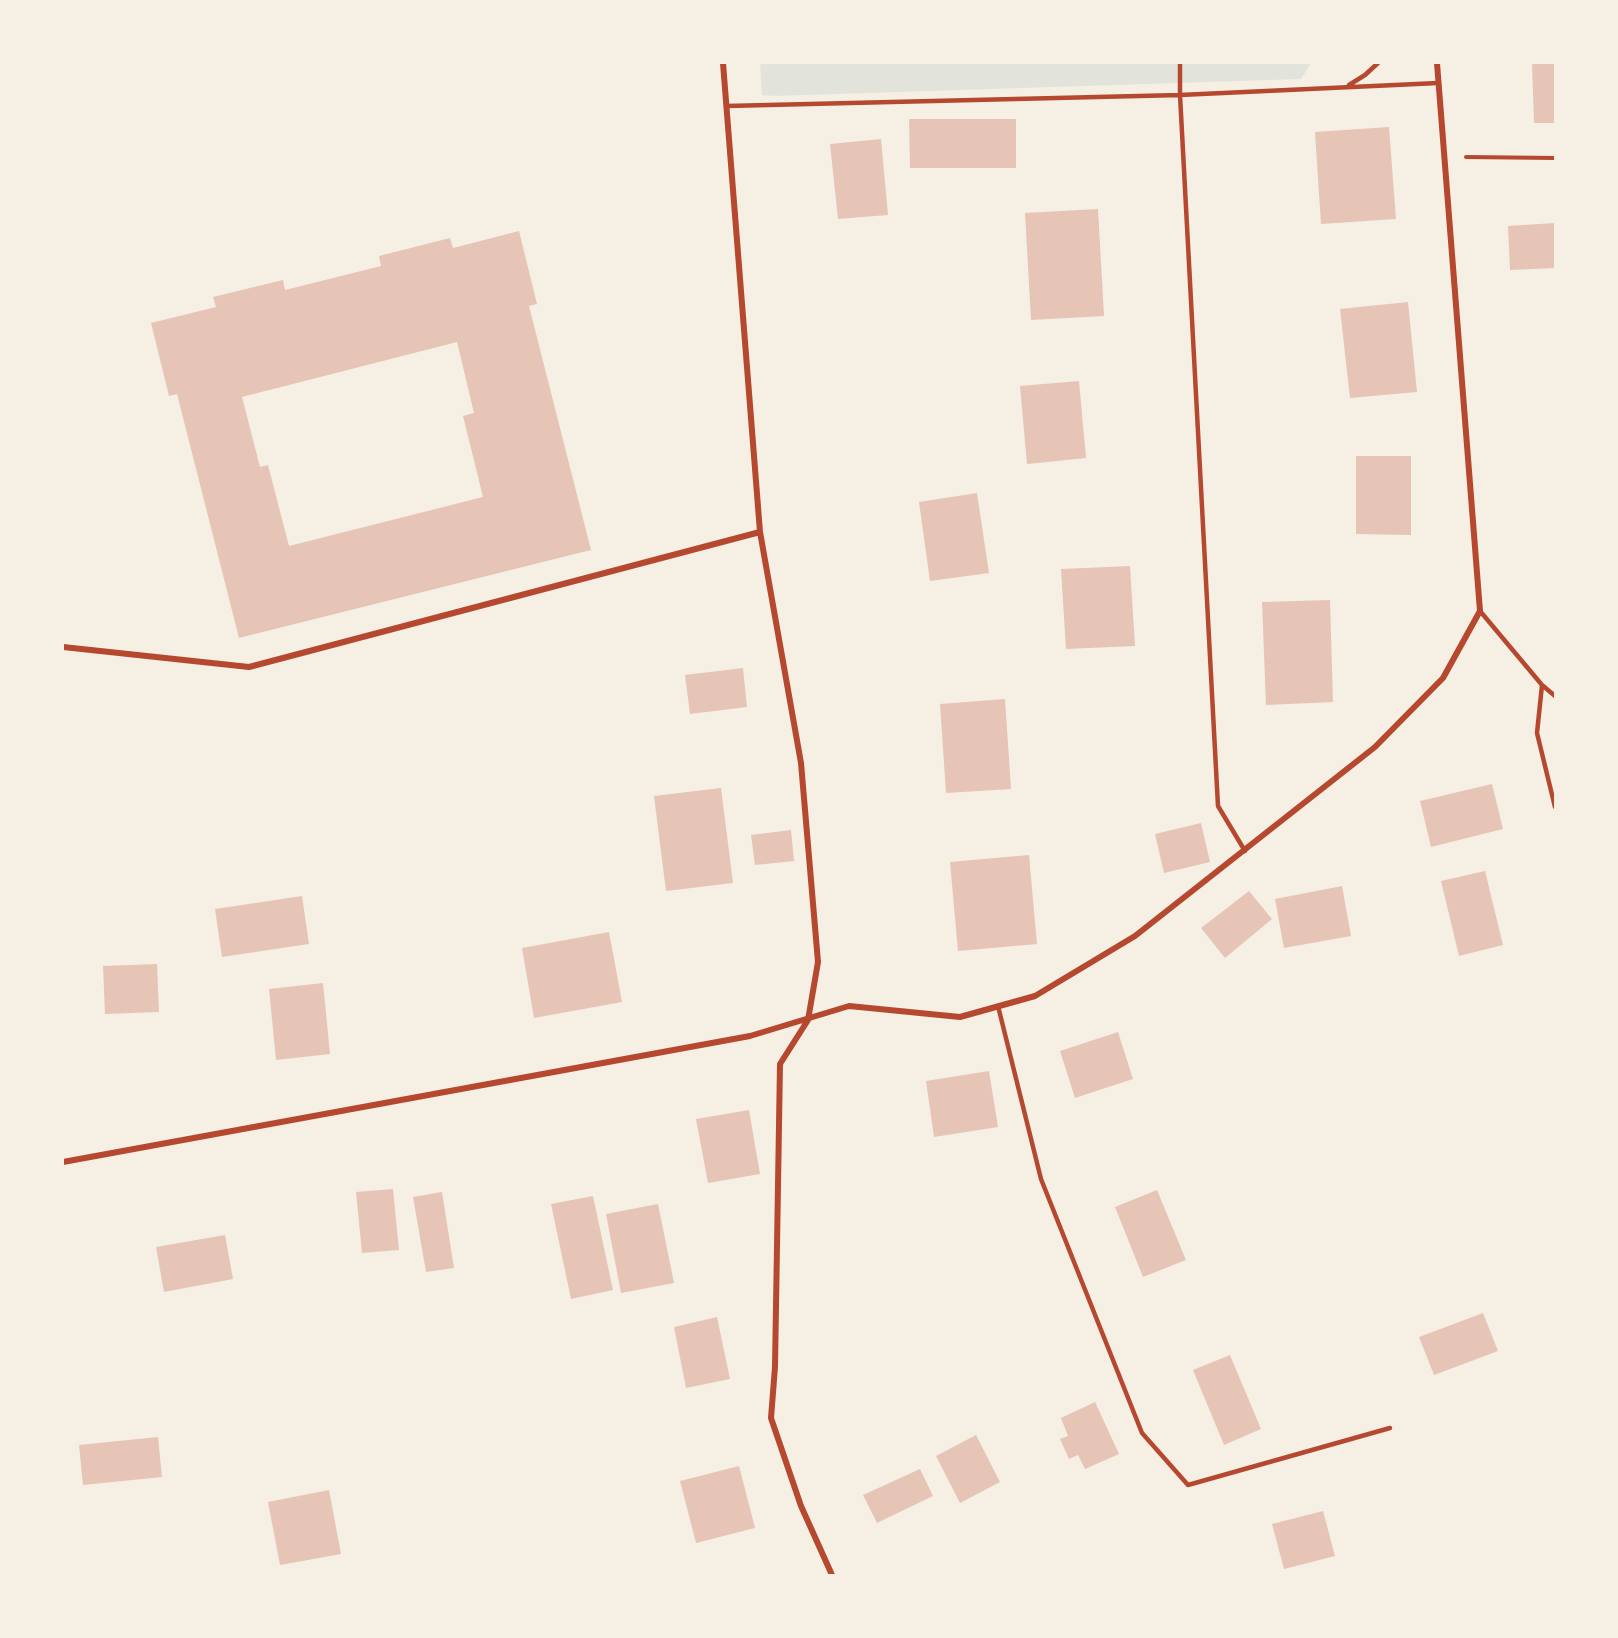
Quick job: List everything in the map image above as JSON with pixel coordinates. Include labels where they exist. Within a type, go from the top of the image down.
[{"type":"street","points":[[723,63],[760,532],[801,763],[818,962],[808,1020],[780,1064],[775,1367],[771,1418],[801,1506],[832,1575]]},
{"type":"street","points":[[63,1162],[750,1036],[849,1006],[960,1017],[1035,996],[1135,936],[1245,851],[1375,747],[1443,678],[1480,611],[1437,63]]},
{"type":"street","points":[[63,647],[249,667],[760,532]]},
{"type":"lane","points":[[1180,63],[1218,806],[1245,851]]},
{"type":"lane","points":[[1347,86],[1365,75],[1378,63]]},
{"type":"lane","points":[[727,106],[1180,95],[1438,83]]},
{"type":"lane","points":[[1480,611],[1542,685],[1555,696]]},
{"type":"lane","points":[[1542,685],[1537,733],[1555,807]]},
{"type":"lane","points":[[998,1006],[1045,1190],[1142,1432],[1188,1485],[1390,1428]]},
{"type":"path","points":[[1444,157],[1555,158]]},
{"type":"shaded area","points":[[760,63],[1311,63],[1301,79],[775,96],[762,95]]},
{"type":"building","points":[[1532,63],[1555,63],[1555,123],[1534,123]]},
{"type":"building","points":[[909,119],[1016,119],[1016,168],[910,168]]},
{"type":"building","points":[[1389,127],[1396,219],[1321,224],[1315,132]]},
{"type":"building","points":[[881,139],[888,215],[838,219],[830,144]]},
{"type":"building","points":[[1098,209],[1104,316],[1031,320],[1025,213]]},
{"type":"building","points":[[1555,223],[1555,268],[1510,270],[1508,226]]},
{"type":"building","points":[[519,231],[537,304],[529,306],[591,550],[239,638],[177,394],[169,396],[151,323],[216,307],[213,297],[283,280],[285,290],[381,266],[379,256],[450,238],[453,248]],"holes":[[[457,342],[474,413],[463,416],[483,497],[289,546],[268,465],[260,467],[242,397]]]},
{"type":"building","points":[[1408,302],[1417,392],[1350,398],[1340,309]]},
{"type":"building","points":[[1079,381],[1086,458],[1027,464],[1020,386]]},
{"type":"building","points":[[1356,456],[1411,456],[1411,535],[1356,534]]},
{"type":"building","points":[[977,493],[989,573],[930,581],[919,502]]},
{"type":"building","points":[[1130,566],[1135,646],[1066,649],[1061,569]]},
{"type":"building","points":[[1330,600],[1333,702],[1266,705],[1262,602]]},
{"type":"building","points":[[743,668],[747,707],[690,714],[685,675]]},
{"type":"building","points":[[1005,699],[1011,789],[946,793],[940,704]]},
{"type":"building","points":[[1492,784],[1503,829],[1431,847],[1420,801]]},
{"type":"building","points":[[721,788],[733,883],[666,891],[654,796]]},
{"type":"building","points":[[1201,823],[1210,862],[1164,873],[1155,834]]},
{"type":"building","points":[[791,830],[794,861],[755,865],[751,835]]},
{"type":"building","points":[[1029,855],[1037,944],[958,951],[950,862]]},
{"type":"building","points":[[1485,871],[1503,945],[1459,956],[1441,881]]},
{"type":"building","points":[[1342,886],[1351,936],[1284,948],[1275,899]]},
{"type":"building","points":[[1249,891],[1272,919],[1225,958],[1201,928]]},
{"type":"building","points":[[302,896],[309,944],[222,957],[215,909]]},
{"type":"building","points":[[609,932],[622,1002],[534,1018],[522,948]]},
{"type":"building","points":[[157,964],[159,1012],[105,1014],[103,966]]},
{"type":"building","points":[[323,983],[330,1054],[276,1060],[269,989]]},
{"type":"building","points":[[1118,1032],[1133,1079],[1075,1098],[1060,1051]]},
{"type":"building","points":[[989,1071],[998,1127],[934,1137],[926,1081]]},
{"type":"building","points":[[749,1110],[760,1174],[708,1183],[696,1119]]},
{"type":"building","points":[[393,1189],[399,1250],[362,1253],[356,1192]]},
{"type":"building","points":[[1157,1190],[1186,1260],[1143,1277],[1115,1207]]},
{"type":"building","points":[[442,1192],[454,1268],[426,1272],[413,1197]]},
{"type":"building","points":[[593,1196],[613,1290],[571,1299],[551,1204]]},
{"type":"building","points":[[658,1204],[674,1283],[621,1293],[606,1214]]},
{"type":"building","points":[[225,1235],[233,1279],[164,1292],[156,1247]]},
{"type":"building","points":[[1483,1313],[1498,1351],[1434,1375],[1419,1337]]},
{"type":"building","points":[[717,1317],[730,1379],[686,1388],[674,1327]]},
{"type":"building","points":[[1230,1355],[1261,1429],[1224,1445],[1193,1370]]},
{"type":"building","points":[[1095,1402],[1119,1454],[1085,1469],[1078,1455],[1069,1459],[1060,1439],[1068,1436],[1061,1418]]},
{"type":"building","points":[[976,1435],[1000,1482],[960,1503],[936,1456]]},
{"type":"building","points":[[158,1437],[162,1477],[83,1485],[79,1445]]},
{"type":"building","points":[[739,1466],[755,1528],[696,1543],[680,1481]]},
{"type":"building","points":[[920,1469],[933,1496],[877,1523],[863,1495]]},
{"type":"building","points":[[329,1490],[341,1554],[280,1565],[268,1502]]},
{"type":"building","points":[[1323,1511],[1335,1556],[1284,1569],[1272,1524]]}]
